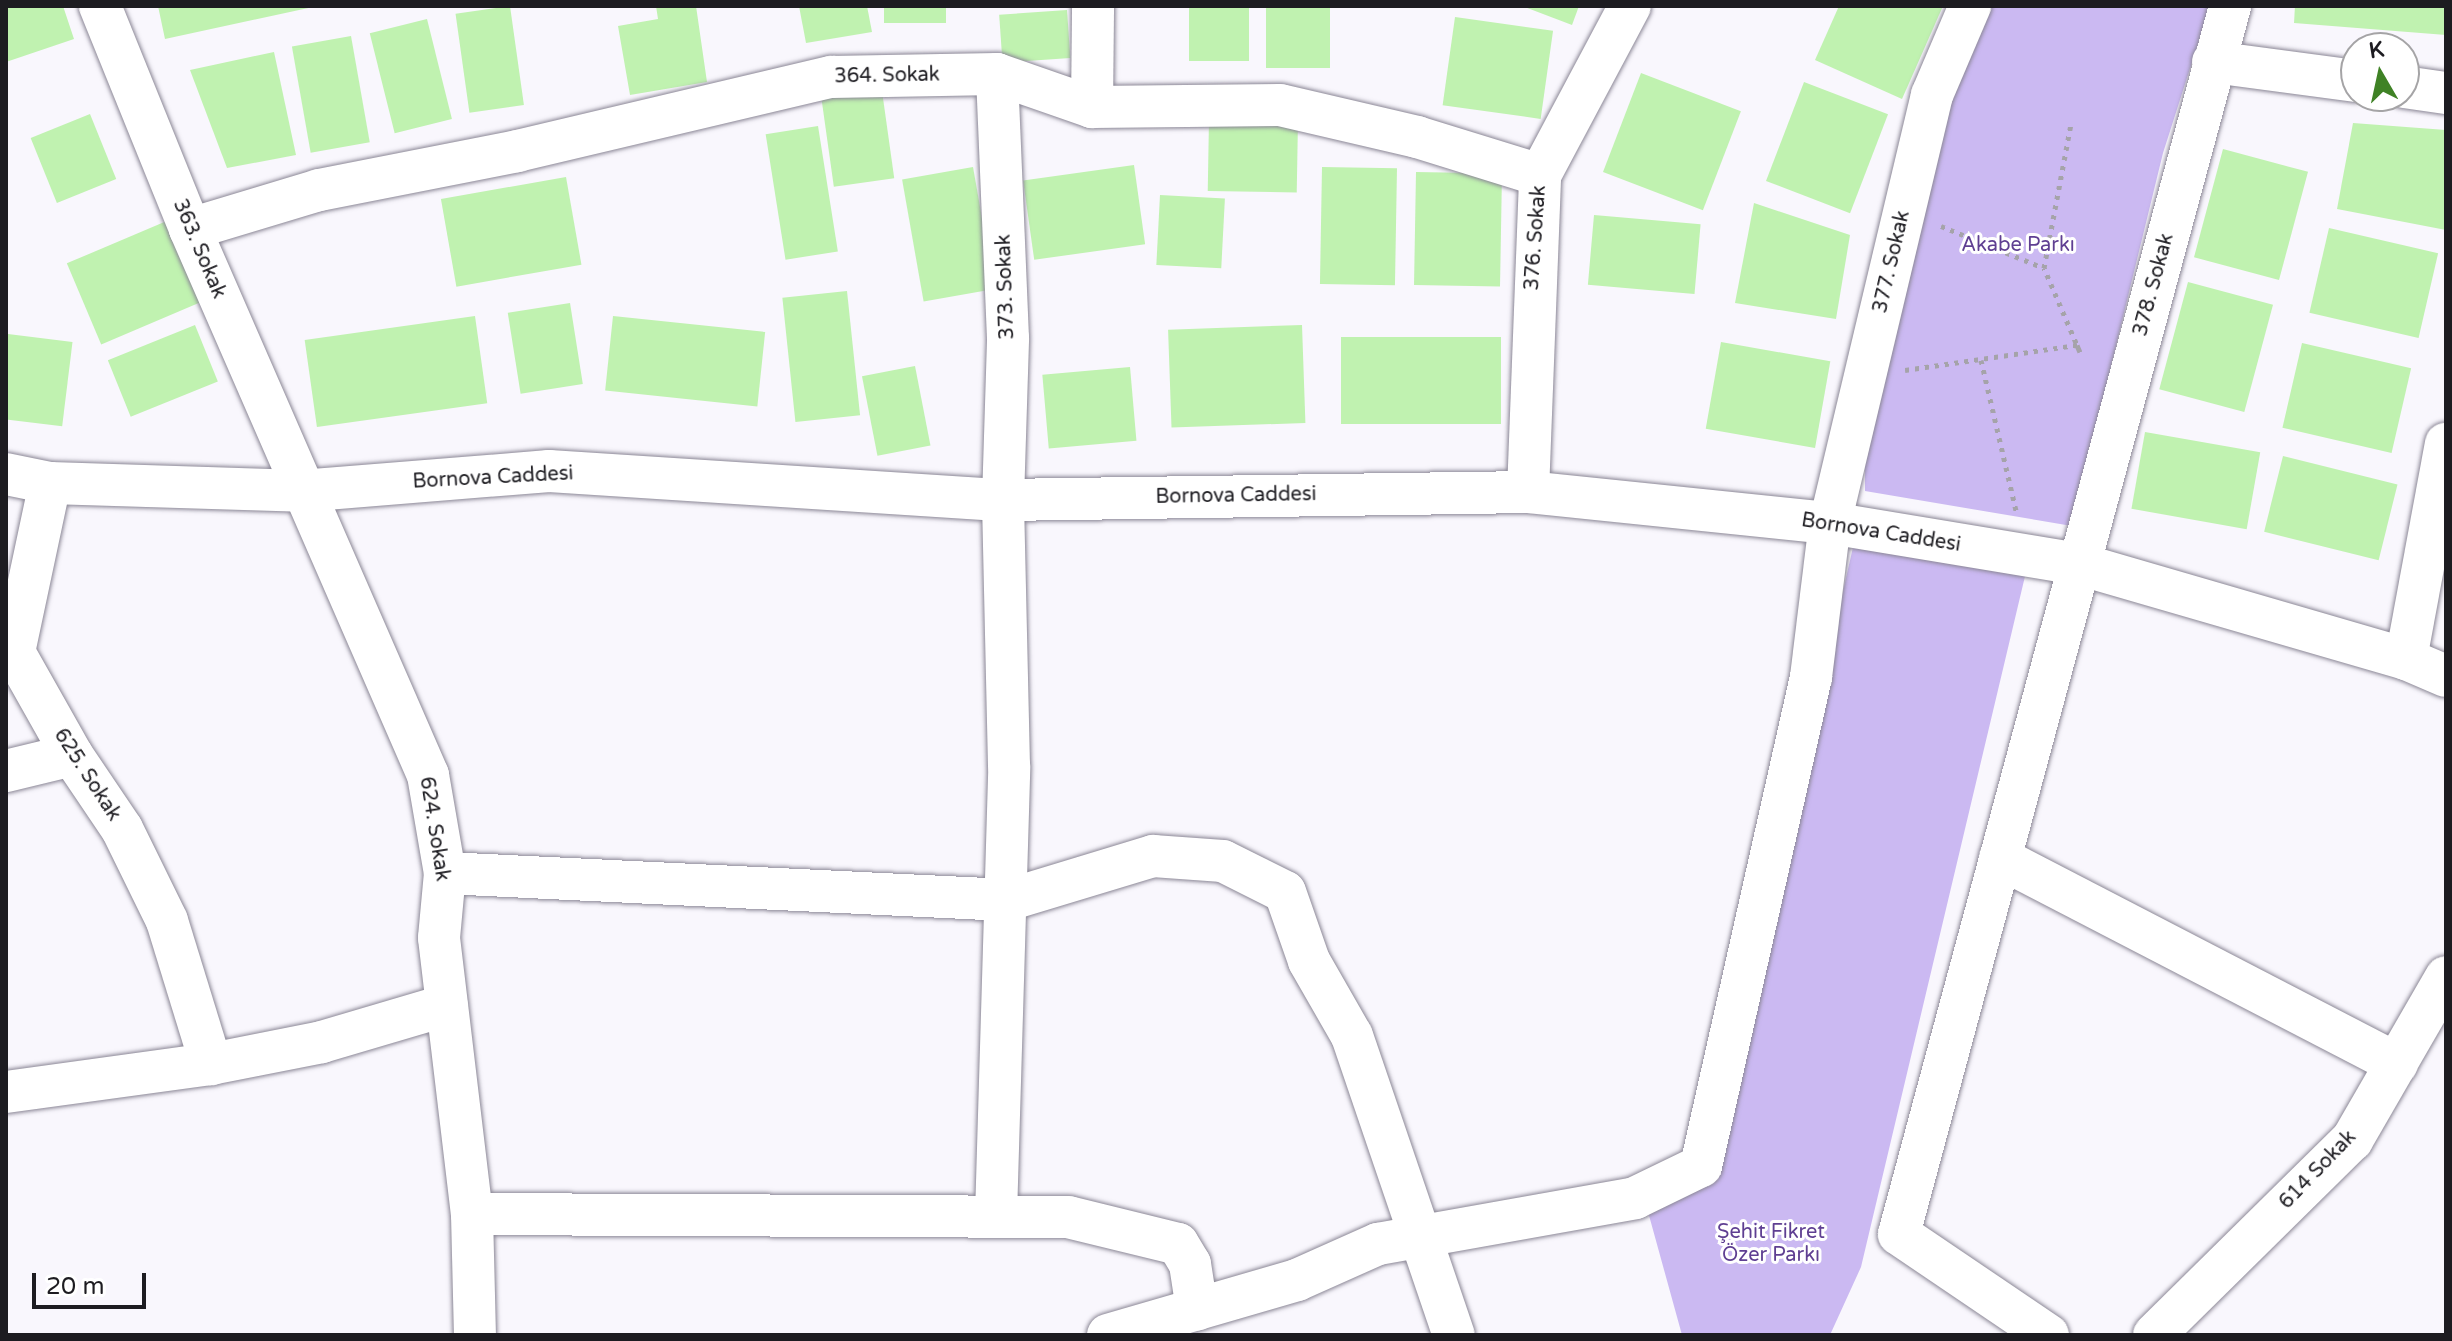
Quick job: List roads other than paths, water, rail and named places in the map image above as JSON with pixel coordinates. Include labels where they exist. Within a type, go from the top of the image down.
[{"type":"street","name":"363. Sokak","points":[[100,6],[301,491]]},
{"type":"street","points":[[1092,107],[1093,6]]},
{"type":"street","name":"376. Sokak","points":[[1528,492],[1540,175],[1630,6]]},
{"type":"street","name":"377. Sokak","points":[[1419,1236],[1635,1198],[1701,1166],[1811,677],[1830,523],[1932,95],[1970,6]]},
{"type":"street","name":"378. Sokak","points":[[2048,1335],[1899,1234],[2230,6]]},
{"type":"street","points":[[2213,62],[2340,79]]},
{"type":"street","name":"364. Sokak","points":[[190,229],[319,190],[517,151],[831,77],[997,74],[1092,107],[1280,105],[1417,137],[1540,175]]},
{"type":"street","name":"373. Sokak","points":[[996,1216],[1008,900],[1009,653],[1003,500],[1008,338],[997,74]]},
{"type":"street","points":[[2420,89],[2446,93]]},
{"type":"street","points":[[2406,659],[2446,444]]},
{"type":"street","name":"Bornova Caddesi","points":[[6,474],[50,483],[301,491],[549,471],[1003,500],[1528,492],[1830,523],[2079,564],[2406,659],[2446,676]]},
{"type":"street","name":"625. Sokak","points":[[50,483],[14,652],[72,755],[122,829],[167,921],[211,1064]]},
{"type":"street","name":"624. Sokak","points":[[301,491],[428,775],[445,873],[439,938],[472,1214],[475,1335]]},
{"type":"street","points":[[6,771],[72,755]]},
{"type":"street","points":[[445,873],[1008,900],[1153,856],[1223,861],[1285,892],[1309,961],[1352,1036],[1454,1335]]},
{"type":"street","points":[[2000,858],[2397,1064]]},
{"type":"street","name":"614 Sokak","points":[[2154,1335],[2352,1140],[2446,977]]},
{"type":"street","points":[[6,1092],[211,1064],[322,1042],[447,1005]]},
{"type":"street","points":[[472,1214],[1068,1217],[1178,1244],[1190,1264],[1197,1309]]},
{"type":"street","points":[[1108,1335],[1297,1280],[1378,1244],[1419,1236]]},
{"type":"park label","name":"Akabe Parkı","points":[[2018,245]]},
{"type":"park label","name":"Şehit Fikret Özer Parkı","points":[[1771,1244]]}]
